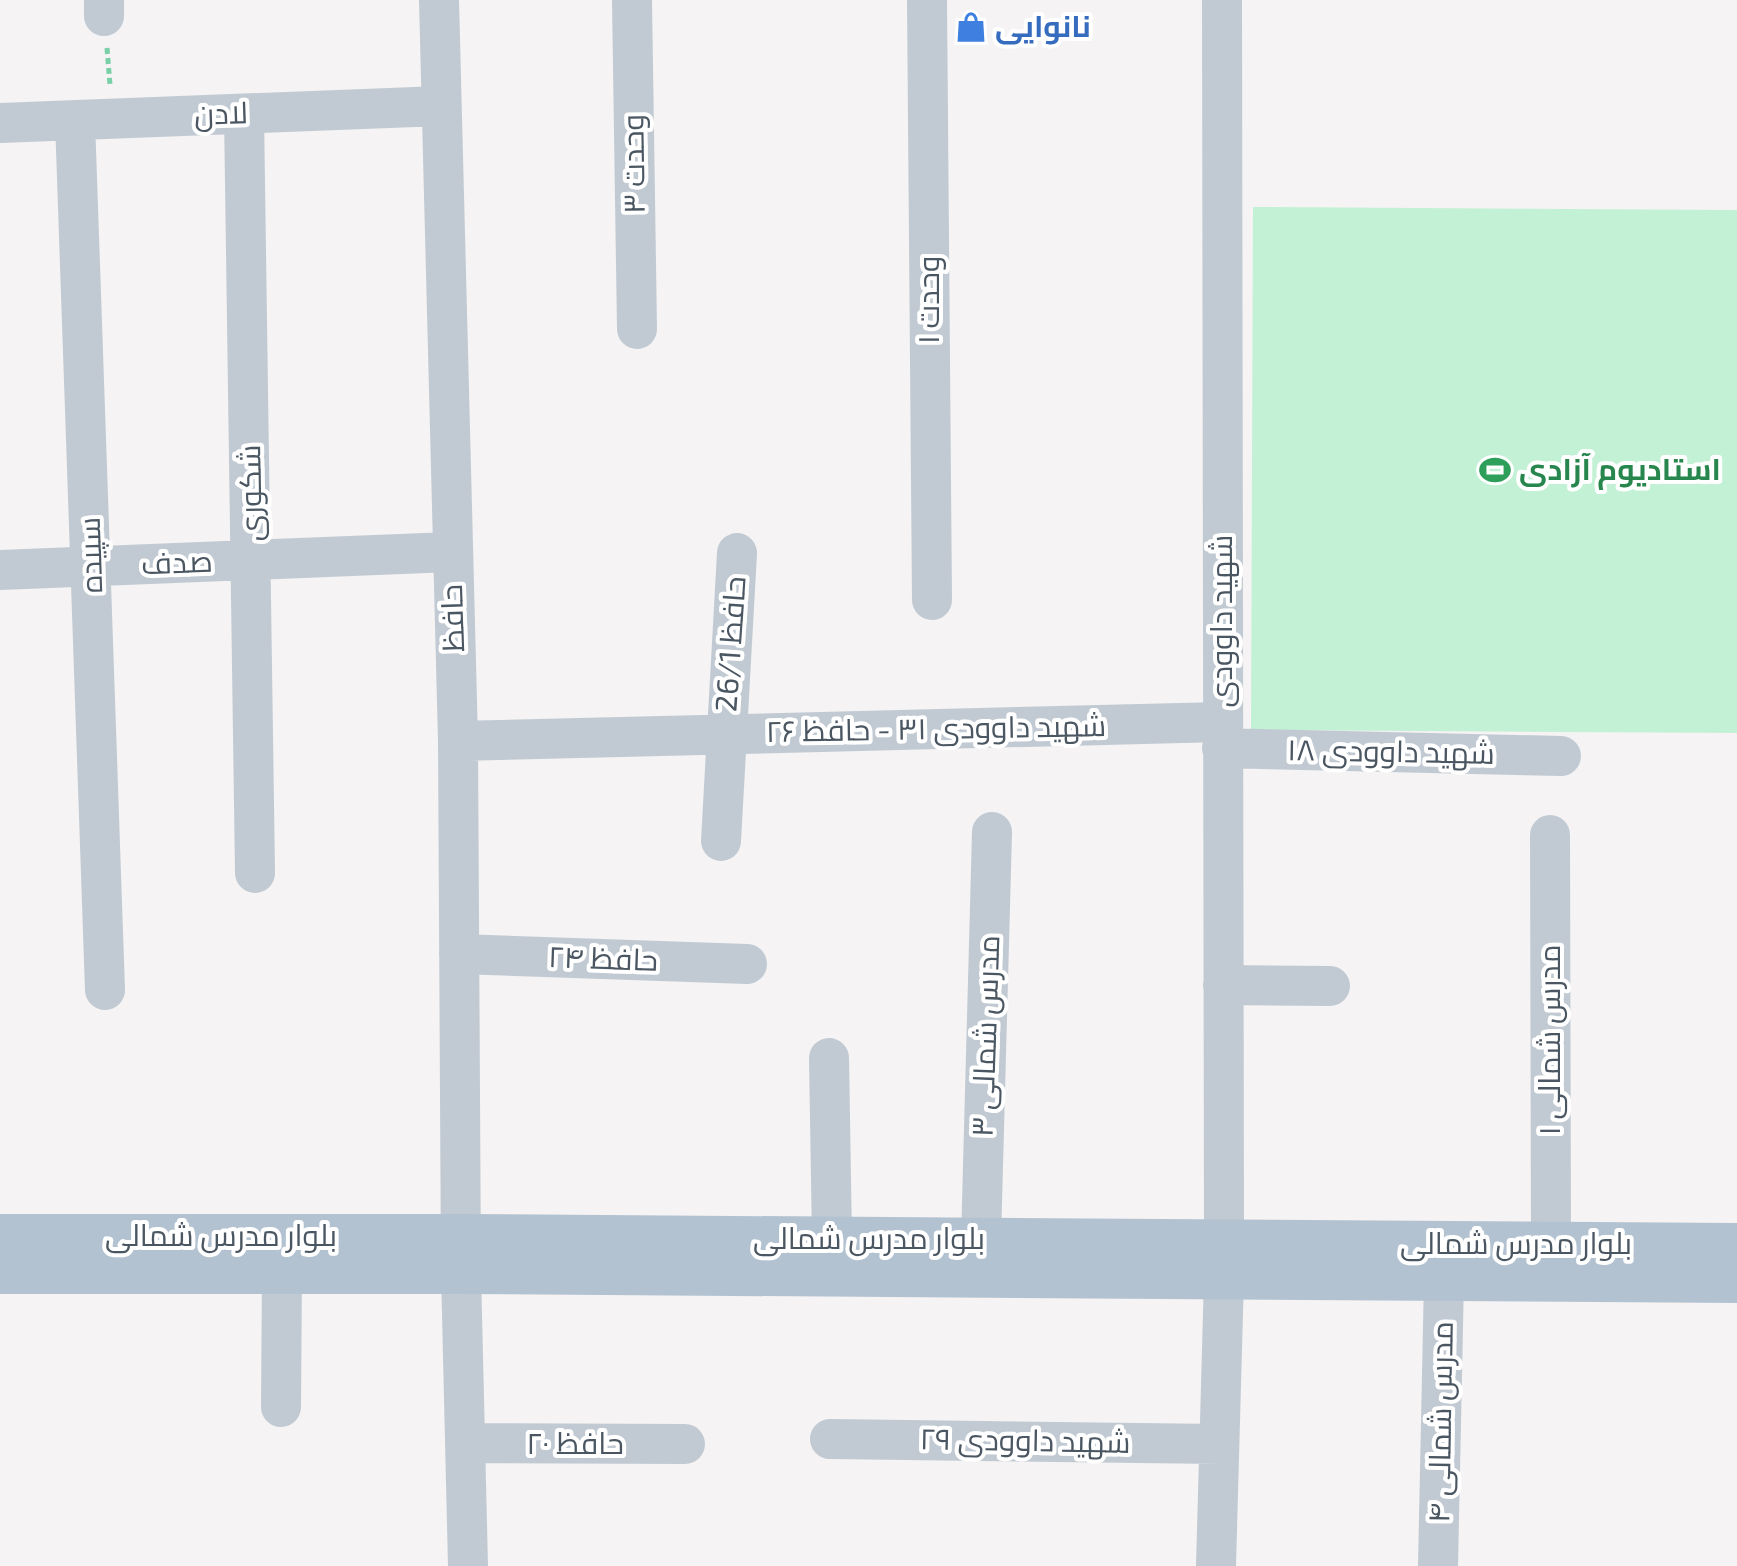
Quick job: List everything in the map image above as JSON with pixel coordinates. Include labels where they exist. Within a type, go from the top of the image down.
[{"type":"main road","name":"بلوار مدرس شمالی","points":[[0,1236],[461,1254],[1224,1259],[1551,1244],[1737,1245]]},
{"type":"main road","name":"بلوار مدرس شمالی","points":[[0,1272],[282,1272],[461,1254],[832,1239],[981,1240],[1444,1279],[1737,1281]]},
{"type":"street","name":"حافظ","points":[[439,0],[458,741],[461,1254],[468,1566]]},
{"type":"street","name":"وحدت ۳","points":[[632,0],[637,329]]},
{"type":"street","name":"وحدت ۱","points":[[927,0],[932,600]]},
{"type":"street","name":"شهید داوودی","points":[[1216,1566],[1224,1259],[1222,0]]},
{"type":"street","name":"لادن","points":[[0,123],[441,106]]},
{"type":"street","name":"شکوری","points":[[244,114],[255,873]]},
{"type":"street","name":"سپیده","points":[[94,119],[92,566],[105,990]]},
{"type":"street","name":"صدف","points":[[0,570],[451,552]]},
{"type":"street","name":"حافظ 26/1","points":[[721,841],[737,553]]},
{"type":"street","name":"شهید داوودی ۳۱ - حافظ ۲۶","points":[[458,741],[725,734],[1222,735]]},
{"type":"street","name":"شهید داوودی ۱۸","points":[[1222,735],[1561,756]]},
{"type":"street","name":"مدرس شمالی ۳","points":[[981,1240],[992,832]]},
{"type":"street","name":"مدرس شمالی ۱","points":[[1550,835],[1551,1244]]},
{"type":"street","name":"حافظ ۲۴","points":[[459,954],[747,964]]},
{"type":"street","points":[[1223,985],[1330,986]]},
{"type":"street","points":[[829,1058],[832,1239]]},
{"type":"street","points":[[281,1407],[282,1272]]},
{"type":"street","name":"مدرس شمالی ۴","points":[[1438,1566],[1444,1279]]},
{"type":"street","name":"شهید داوودی ۲۹","points":[[830,1439],[1219,1444]]},
{"type":"street","name":"حافظ ۲۰","points":[[465,1443],[685,1444]]},
{"type":"path","points":[[94,119],[104,8]]},
{"type":"green space","name":"استادیوم آزادی","points":[[1253,207],[1737,210],[1737,733],[1251,730]]},
{"type":"place","name":"نانوایی","points":[[971,27]]},
{"type":"place","name":"استادیوم آزادی","points":[[1495,470]]}]
